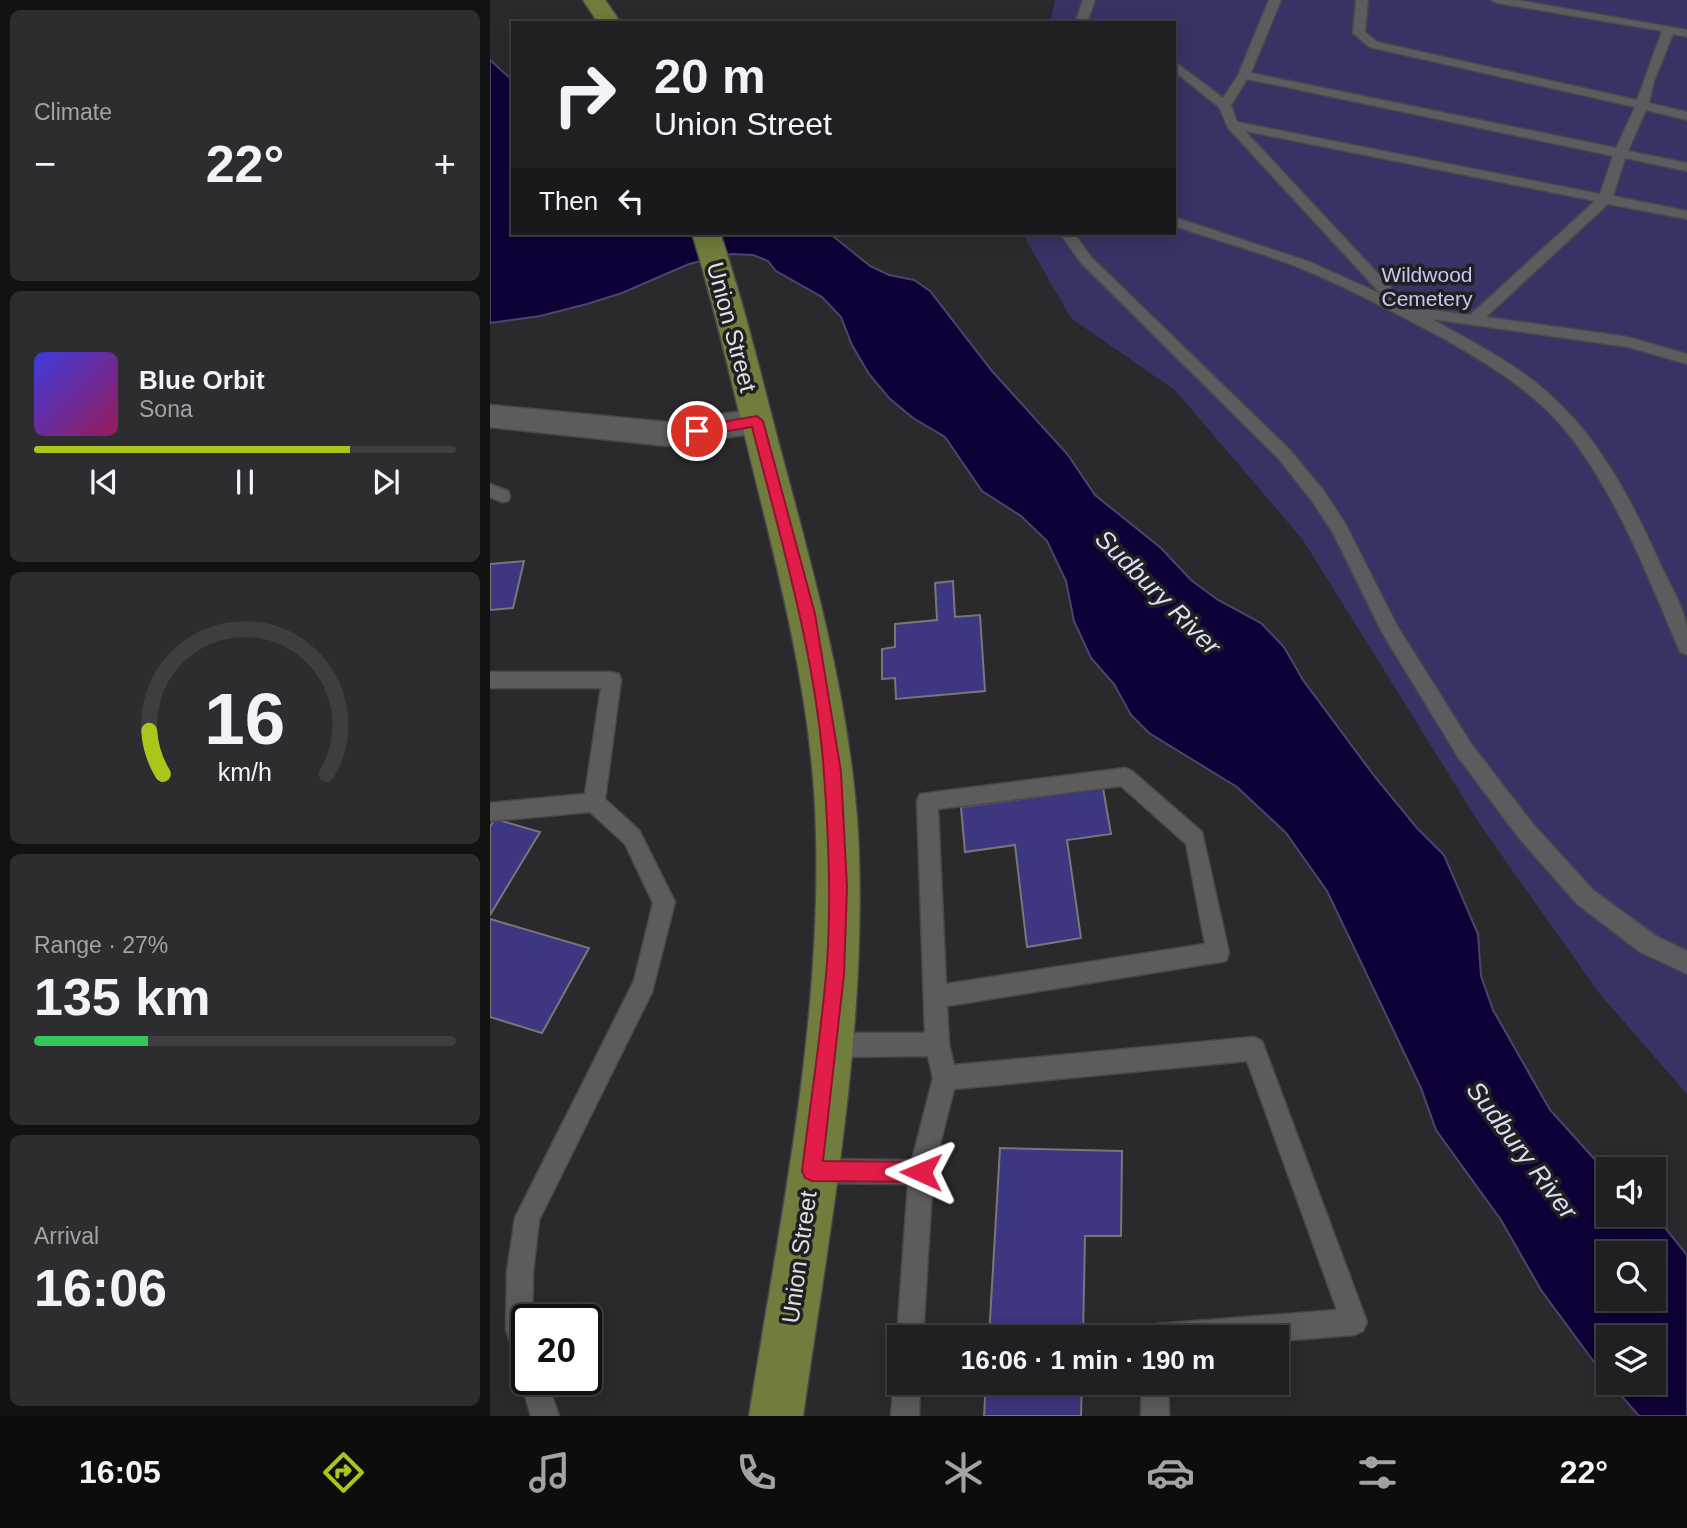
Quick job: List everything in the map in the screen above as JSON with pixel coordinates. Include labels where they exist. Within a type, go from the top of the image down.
[{"type":"main road","points":[[594,0],[609,21]]},
{"type":"main road","name":"Union Street","points":[[712,251],[807,614],[833,772],[838,887],[835,974],[812,1171],[776,1416]]},
{"type":"street","points":[[490,416],[667,433],[757,421]]},
{"type":"lane","points":[[1082,21],[1089,0]]},
{"type":"lane","points":[[1225,105],[1244,75],[1275,0]]},
{"type":"lane","points":[[1362,0],[1359,33],[1373,45],[1687,116]]},
{"type":"lane","points":[[1497,0],[1687,34]]},
{"type":"lane","points":[[1473,320],[1605,199],[1620,154],[1642,106],[1647,81],[1669,29]]},
{"type":"lane","points":[[1176,67],[1225,105],[1233,125],[1405,311],[1615,340],[1658,349],[1687,359]]},
{"type":"lane","points":[[1244,75],[1687,167]]},
{"type":"lane","points":[[1233,125],[1687,215]]},
{"type":"lane","points":[[1176,223],[1305,265],[1405,311],[1506,370],[1544,399],[1569,424],[1597,461],[1620,501],[1687,647]]},
{"type":"lane","points":[[1068,235],[1086,260],[1284,454],[1318,496],[1340,530],[1396,640],[1465,751],[1526,831],[1586,897],[1647,944],[1687,963]]},
{"type":"lane","points":[[490,680],[612,680],[593,802]]},
{"type":"lane","points":[[911,1325],[921,1172],[945,1078],[937,1044],[935,997],[927,801],[1125,777],[1195,839],[1217,953],[935,997]]},
{"type":"lane","points":[[490,812],[593,802],[632,837],[664,902],[643,984],[527,1218],[520,1272],[519,1304]]},
{"type":"lane","points":[[828,1045],[937,1044]]},
{"type":"lane","points":[[945,1078],[1254,1049],[1354,1322],[1289,1327]]},
{"type":"lane","points":[[812,1171],[921,1172]]},
{"type":"lane","points":[[539,1395],[545,1416]]},
{"type":"lane","points":[[905,1416],[906,1395]]},
{"type":"lane","points":[[1155,1395],[1155,1416]]},
{"type":"green space","name":"Wildwood Cemetery","points":[[1055,0],[1687,0],[1687,1094],[1599,993],[1481,826],[1303,540],[1176,391],[1071,318],[1023,235],[1176,235],[1176,21],[1050,21]]},
{"type":"water","name":"Sudbury River","points":[[490,60],[511,79],[511,235],[831,235],[870,266],[889,275],[914,280],[930,291],[992,371],[1068,455],[1095,495],[1161,548],[1191,580],[1218,600],[1261,623],[1284,647],[1303,680],[1375,777],[1417,828],[1444,855],[1478,934],[1481,976],[1493,1010],[1550,1110],[1596,1161],[1596,1227],[1664,1227],[1687,1255],[1687,1416],[1639,1416],[1621,1395],[1666,1395],[1666,1325],[1596,1325],[1596,1365],[1541,1290],[1501,1220],[1436,1130],[1421,1088],[1327,891],[1286,833],[1237,787],[1149,733],[1131,715],[1114,684],[1091,658],[1074,621],[1066,581],[1047,541],[1021,516],[982,491],[945,437],[913,418],[889,398],[869,374],[852,345],[841,317],[822,297],[776,271],[768,261],[753,255],[731,254],[689,264],[622,293],[540,316],[490,323]]},
{"type":"building","points":[[524,561],[513,608],[490,610],[490,564]]},
{"type":"building","points":[[953,581],[955,617],[980,615],[985,691],[896,699],[895,678],[882,679],[882,649],[895,647],[895,624],[937,620],[935,583]]},
{"type":"building","points":[[1103,788],[1111,834],[1067,840],[1081,938],[1027,947],[1015,845],[965,852],[961,807]]},
{"type":"building","points":[[495,819],[540,832],[490,915],[490,827]]},
{"type":"building","points":[[490,919],[589,948],[542,1033],[490,1017]]},
{"type":"building","points":[[1000,1148],[1122,1151],[1121,1236],[1085,1236],[1083,1325],[990,1325]]},
{"type":"building","points":[[985,1395],[1082,1395],[1081,1416],[984,1416]]},
{"type":"route","points":[[697,431],[757,421],[807,614],[833,772],[838,887],[835,974],[812,1171],[921,1172]]}]
